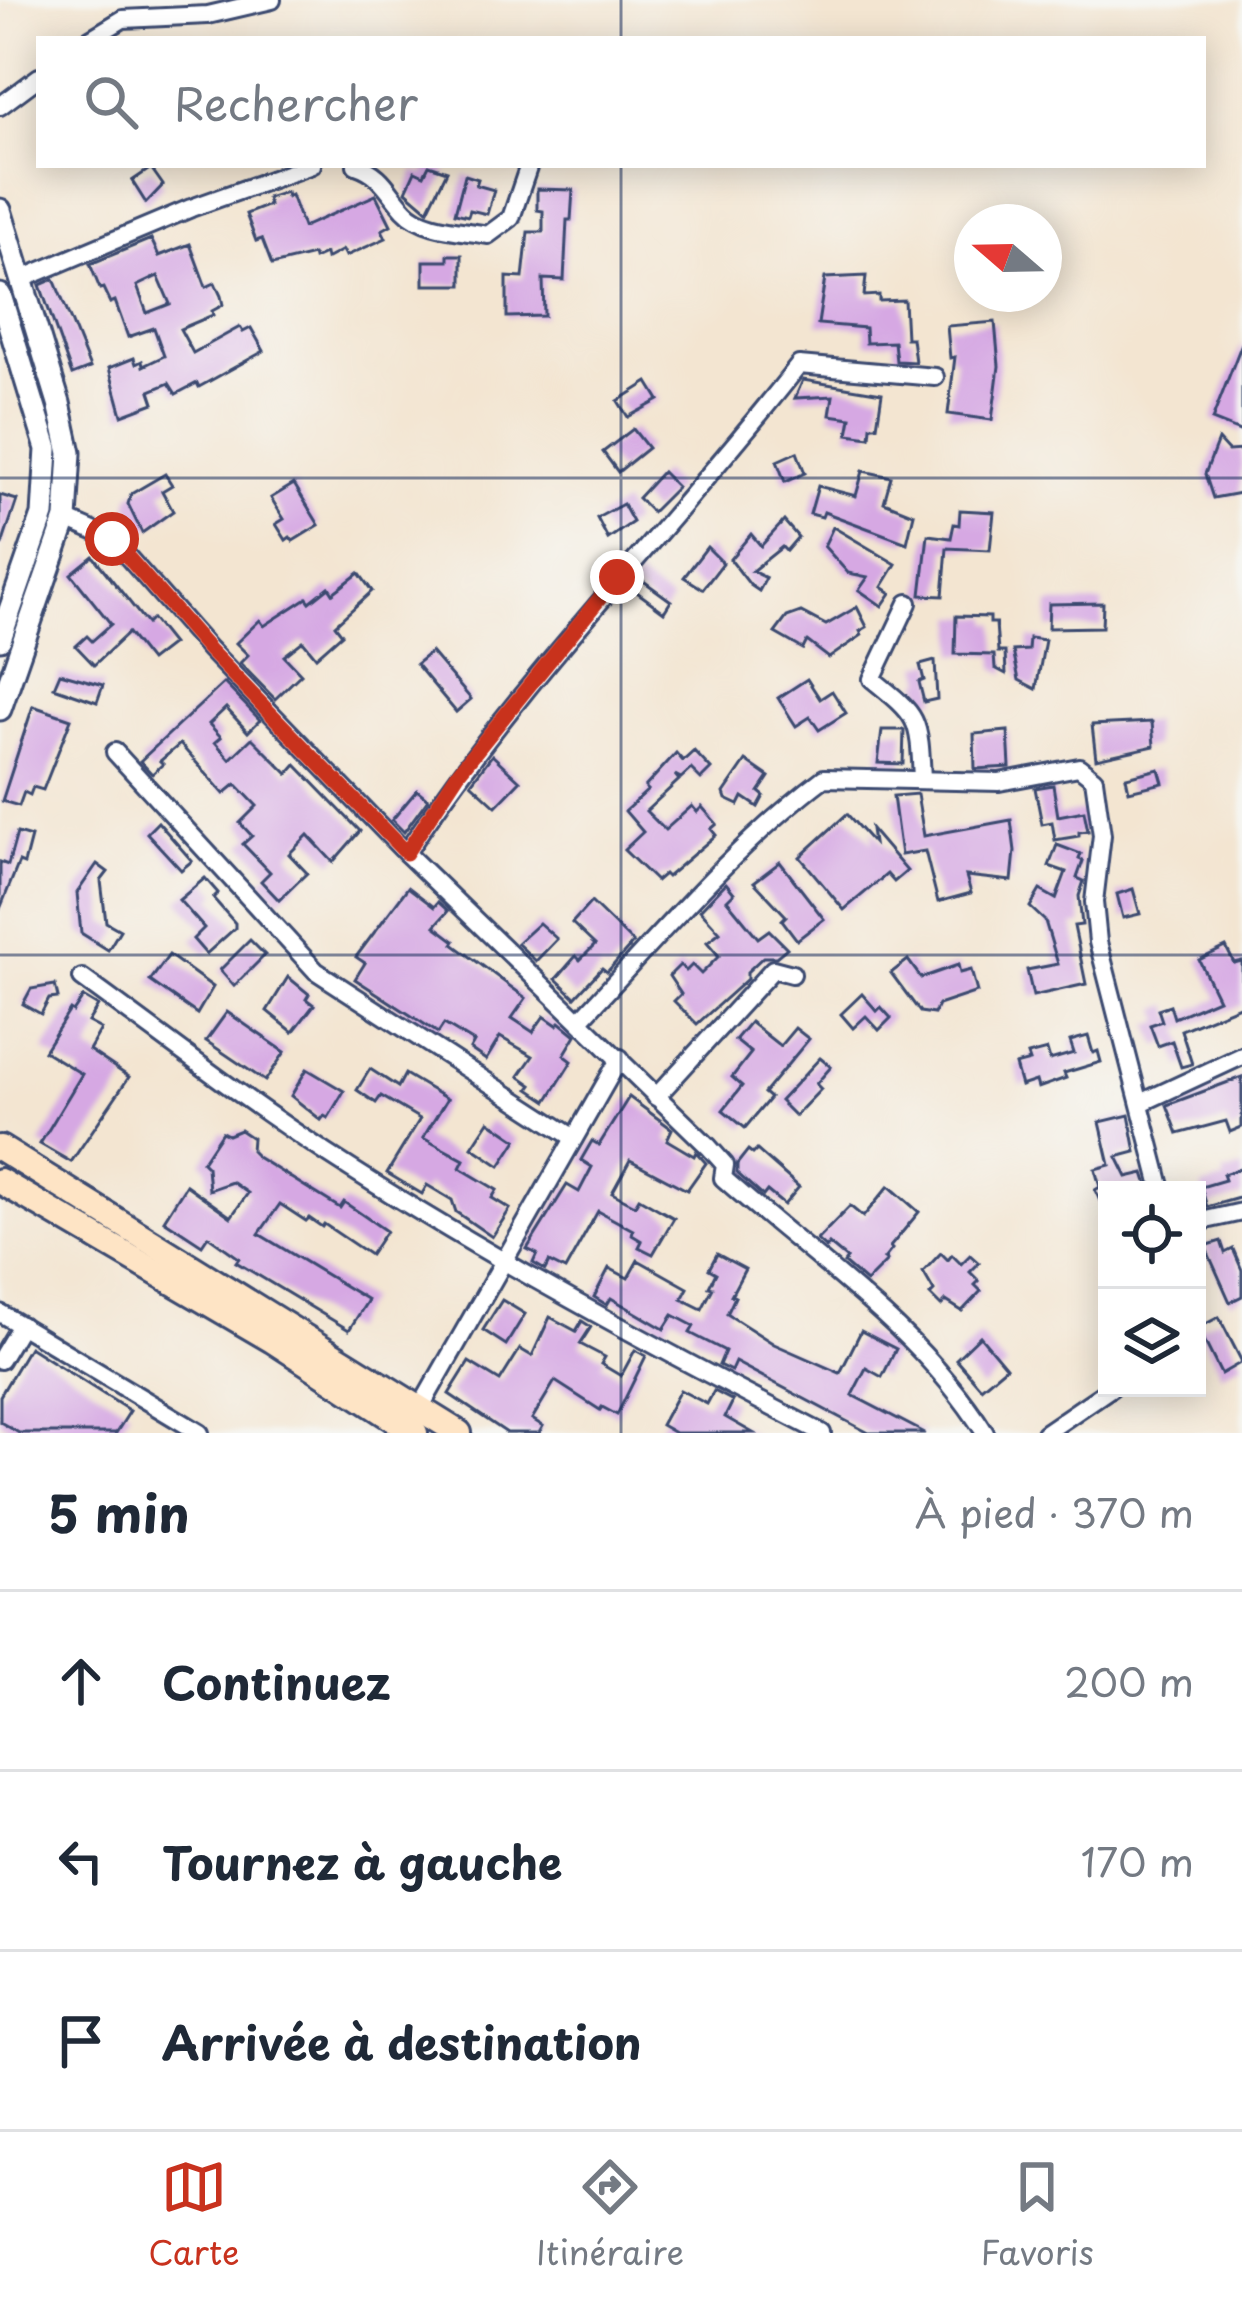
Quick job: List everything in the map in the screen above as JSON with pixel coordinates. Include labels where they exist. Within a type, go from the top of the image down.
[{"type":"main road","points":[[0,1148],[417,1422]]},
{"type":"main road","points":[[0,1181],[417,1422],[459,1433]]},
{"type":"street","points":[[95,36],[122,19],[208,15],[272,0]]},
{"type":"street","points":[[0,106],[36,79]]},
{"type":"street","points":[[22,279],[191,208],[304,168]]},
{"type":"street","points":[[361,168],[386,182],[407,213],[428,224],[488,235],[511,218],[528,168]]},
{"type":"street","points":[[0,210],[70,453],[66,519],[0,709]]},
{"type":"street","points":[[0,295],[47,449],[43,514],[0,639]]},
{"type":"street","points":[[406,853],[459,772],[617,577],[720,466],[799,364],[935,376]]},
{"type":"street","points":[[66,519],[112,539],[209,650],[406,853],[710,1147],[724,1165],[723,1178],[882,1313],[958,1390],[985,1433]]},
{"type":"street","points":[[908,603],[872,679],[911,711],[920,741],[922,778]]},
{"type":"street","points":[[115,752],[316,970],[574,1138]]},
{"type":"street","points":[[580,1020],[679,914],[824,778],[1000,782],[1079,766],[1094,779],[1102,836],[1094,902],[1098,942],[1160,1181]]},
{"type":"street","points":[[656,1097],[773,969],[792,974]]},
{"type":"street","points":[[82,978],[325,1152],[502,1262],[822,1433]]},
{"type":"street","points":[[1141,1103],[1242,1056]]},
{"type":"street","points":[[417,1422],[502,1262],[620,1058]]},
{"type":"street","points":[[1206,1220],[1242,1212]]},
{"type":"street","points":[[0,1312],[200,1433]]},
{"type":"street","points":[[0,1360],[21,1325]]},
{"type":"street","points":[[1045,1433],[1098,1397]]},
{"type":"building","points":[[151,168],[163,185],[146,203],[132,181]]},
{"type":"building","points":[[428,168],[447,171],[428,210],[406,191],[415,171],[424,175]]},
{"type":"building","points":[[465,175],[478,179],[476,185],[494,190],[487,214],[455,213]]},
{"type":"building","points":[[537,189],[573,190],[564,280],[543,279],[544,316],[507,317],[507,277],[523,278],[528,232],[543,232]]},
{"type":"building","points":[[286,192],[303,227],[376,195],[391,225],[382,230],[386,238],[346,256],[343,250],[326,259],[325,254],[314,259],[313,255],[272,265],[246,214],[269,205],[267,198]]},
{"type":"building","points":[[151,239],[159,256],[190,244],[206,287],[215,283],[223,305],[213,315],[180,329],[193,353],[240,327],[243,332],[251,328],[264,351],[199,387],[197,383],[176,394],[169,383],[150,391],[154,403],[122,415],[109,368],[134,358],[143,366],[164,356],[154,328],[128,337],[115,301],[110,303],[100,289],[90,264]],"holes":[[[158,276],[170,304],[147,313],[137,286]]]},
{"type":"building","points":[[448,255],[462,255],[462,285],[424,285],[424,261],[448,261]]},
{"type":"building","points":[[866,276],[864,296],[904,300],[906,338],[912,338],[915,362],[896,361],[894,342],[866,343],[865,328],[818,324],[825,278]]},
{"type":"building","points":[[54,279],[90,368],[72,375],[40,285]]},
{"type":"building","points":[[995,322],[999,366],[992,420],[948,414],[955,357],[950,358],[947,326]]},
{"type":"building","points":[[1242,343],[1242,432],[1212,420]]},
{"type":"building","points":[[803,380],[882,393],[877,426],[871,426],[870,437],[848,434],[851,418],[830,415],[833,396],[795,398]]},
{"type":"building","points":[[648,382],[659,400],[628,417],[618,401]]},
{"type":"building","points":[[633,429],[648,448],[618,472],[603,452]]},
{"type":"building","points":[[1218,440],[1228,451],[1242,450],[1240,493],[1213,498],[1205,474]]},
{"type":"building","points":[[797,452],[805,473],[785,482],[777,461]]},
{"type":"building","points":[[863,471],[891,477],[884,502],[914,514],[907,543],[824,512],[822,517],[810,514],[818,486],[856,496]]},
{"type":"building","points":[[662,472],[677,487],[652,512],[638,498]]},
{"type":"building","points":[[165,474],[172,485],[162,491],[173,511],[142,533],[128,504],[131,494]]},
{"type":"building","points":[[294,484],[319,525],[293,541],[286,540],[276,524],[284,519],[271,498]]},
{"type":"building","points":[[0,495],[17,500],[2,545],[0,545]]},
{"type":"building","points":[[623,504],[633,522],[608,539],[597,518]]},
{"type":"building","points":[[960,510],[994,512],[990,550],[947,548],[943,596],[921,595],[928,535],[951,538],[954,524],[959,525]]},
{"type":"building","points":[[784,521],[798,537],[786,551],[782,547],[752,571],[766,578],[759,591],[730,559],[751,534],[761,546]]},
{"type":"building","points":[[833,527],[896,564],[882,587],[891,593],[882,606],[859,590],[868,577],[848,573],[824,546]]},
{"type":"building","points":[[707,547],[723,563],[703,589],[684,577]]},
{"type":"building","points":[[93,556],[147,624],[152,619],[172,644],[150,661],[128,633],[94,665],[76,646],[87,636],[92,641],[111,624],[71,574]]},
{"type":"building","points":[[359,573],[372,591],[335,625],[342,634],[316,657],[303,641],[284,656],[301,674],[275,699],[240,663],[248,655],[236,643],[260,620],[264,626],[329,587],[333,593]]},
{"type":"building","points":[[638,577],[671,601],[664,612],[630,587]]},
{"type":"building","points":[[1103,603],[1102,627],[1048,628],[1049,604]]},
{"type":"building","points":[[857,607],[867,627],[829,658],[807,641],[803,649],[775,633],[787,617],[801,612],[826,625]]},
{"type":"building","points":[[956,616],[990,617],[990,623],[996,623],[998,652],[1005,652],[1006,674],[995,668],[994,655],[955,654]]},
{"type":"building","points":[[1029,638],[1045,640],[1036,689],[1019,680],[1013,651],[1028,650]]},
{"type":"building","points":[[431,652],[471,699],[456,712],[416,664]]},
{"type":"building","points":[[935,661],[937,699],[924,702],[920,665]]},
{"type":"building","points":[[60,673],[103,685],[97,702],[54,687]]},
{"type":"building","points":[[807,679],[820,699],[832,691],[846,713],[819,730],[810,717],[796,726],[778,698]]},
{"type":"building","points":[[224,683],[260,720],[248,732],[226,708],[209,724],[221,737],[215,742],[230,759],[252,738],[288,774],[296,765],[360,831],[333,862],[308,835],[289,854],[307,873],[279,900],[261,881],[270,872],[243,844],[252,836],[240,823],[257,806],[236,784],[224,794],[180,744],[152,774],[140,761]]},
{"type":"building","points":[[33,706],[71,719],[43,790],[33,787],[30,795],[24,792],[19,806],[2,801]]},
{"type":"building","points":[[1152,722],[1154,746],[1096,759],[1092,725]]},
{"type":"building","points":[[882,730],[904,730],[903,764],[878,763]]},
{"type":"building","points":[[1008,731],[1010,767],[975,769],[974,734]]},
{"type":"building","points":[[694,751],[711,769],[701,779],[691,769],[681,778],[675,775],[679,780],[646,811],[665,830],[692,806],[697,812],[702,807],[717,824],[711,829],[716,835],[656,881],[624,850],[643,832],[625,811],[676,753],[683,761]]},
{"type":"building","points":[[492,755],[520,781],[496,806],[471,783]]},
{"type":"building","points":[[746,761],[769,777],[759,792],[764,796],[758,807],[743,797],[739,805],[724,793]]},
{"type":"building","points":[[1159,769],[1163,783],[1129,791],[1126,777]]},
{"type":"building","points":[[1053,785],[1058,816],[1084,811],[1088,831],[1055,840],[1052,822],[1042,824],[1035,788]]},
{"type":"building","points":[[417,790],[428,799],[404,832],[392,820]]},
{"type":"building","points":[[917,794],[924,836],[1011,820],[1012,881],[966,876],[971,893],[938,902],[925,851],[901,855],[893,796]]},
{"type":"building","points":[[847,814],[873,843],[871,829],[907,871],[894,882],[887,874],[844,910],[800,857]]},
{"type":"building","points":[[158,822],[192,861],[181,870],[147,833]]},
{"type":"building","points":[[17,833],[31,837],[24,864],[19,862],[0,909],[0,862],[8,865]]},
{"type":"building","points":[[1057,845],[1081,854],[1083,861],[1077,878],[1084,881],[1079,896],[1082,925],[1074,926],[1086,984],[1033,996],[1027,970],[1058,964],[1045,921],[1030,907],[1040,890],[1056,899],[1066,872],[1049,866]]},
{"type":"building","points":[[780,862],[824,919],[797,940],[782,920],[786,916],[754,882]]},
{"type":"building","points":[[97,864],[108,872],[101,881],[106,922],[120,930],[108,950],[81,933],[77,893]]},
{"type":"building","points":[[205,878],[218,893],[213,898],[235,923],[206,954],[193,939],[204,928],[179,900]]},
{"type":"building","points":[[726,883],[734,893],[727,900],[758,938],[769,930],[787,948],[776,957],[763,957],[747,972],[747,979],[697,1024],[674,1001],[681,994],[669,976],[680,965],[686,971],[692,965],[701,974],[719,956],[707,942],[720,932],[700,910]]},
{"type":"building","points":[[408,887],[434,907],[438,902],[448,911],[435,926],[453,944],[526,998],[512,1018],[533,1032],[544,1016],[576,1035],[564,1055],[572,1061],[547,1101],[519,1076],[533,1056],[500,1037],[486,1060],[470,1049],[474,1042],[444,1024],[438,1033],[355,979],[365,963],[356,957]]},
{"type":"building","points":[[1133,889],[1140,914],[1123,918],[1117,894]]},
{"type":"building","points":[[591,902],[633,943],[575,997],[556,979],[576,956],[580,960],[595,945],[572,923]]},
{"type":"building","points":[[539,923],[557,939],[536,961],[517,943]]},
{"type":"building","points":[[250,940],[265,955],[234,986],[220,970]]},
{"type":"building","points":[[1226,947],[1234,963],[1242,961],[1242,1005],[1181,1030],[1192,1064],[1181,1067],[1172,1041],[1158,1046],[1150,1025],[1162,1021],[1158,1009],[1170,1005],[1174,1018],[1218,999],[1199,960]]},
{"type":"building","points":[[169,955],[213,987],[197,1014],[150,981]]},
{"type":"building","points":[[908,960],[921,978],[958,965],[960,973],[971,970],[977,992],[938,1005],[934,1014],[920,1012],[891,973]]},
{"type":"building","points":[[288,977],[309,994],[306,999],[314,1005],[293,1032],[267,1011]]},
{"type":"building","points":[[55,985],[58,998],[49,999],[41,1014],[23,1004],[31,989]]},
{"type":"building","points":[[862,994],[891,1018],[879,1030],[866,1016],[853,1028],[841,1014]]},
{"type":"building","points":[[83,997],[98,1006],[88,1022],[101,1029],[89,1050],[129,1077],[71,1162],[40,1144],[82,1074],[44,1051]]},
{"type":"building","points":[[227,1012],[285,1052],[265,1081],[206,1041]]},
{"type":"building","points":[[750,1022],[780,1046],[795,1028],[809,1039],[764,1093],[770,1098],[745,1128],[723,1110],[742,1086],[732,1077],[751,1053],[735,1040]]},
{"type":"building","points":[[1088,1036],[1101,1062],[1064,1073],[1066,1078],[1038,1088],[1036,1081],[1021,1086],[1015,1065],[1030,1061],[1028,1055],[1047,1050],[1050,1060],[1074,1053],[1070,1041]]},
{"type":"building","points":[[820,1058],[831,1067],[816,1084],[821,1089],[795,1116],[780,1101]]},
{"type":"building","points":[[307,1069],[344,1091],[328,1118],[321,1120],[291,1096]]},
{"type":"building","points":[[370,1069],[398,1087],[405,1074],[447,1099],[423,1138],[464,1160],[460,1168],[497,1190],[492,1198],[510,1209],[492,1237],[456,1212],[452,1200],[427,1185],[422,1194],[387,1173],[420,1119],[381,1096],[376,1103],[357,1090]]},
{"type":"building","points":[[1242,1077],[1242,1127],[1230,1132],[1226,1121],[1178,1134],[1167,1105]]},
{"type":"building","points":[[629,1097],[672,1129],[667,1140],[694,1156],[696,1152],[706,1163],[687,1190],[630,1160],[612,1193],[635,1205],[639,1198],[674,1218],[653,1254],[639,1247],[642,1241],[632,1235],[633,1230],[598,1211],[565,1270],[549,1262],[545,1270],[533,1263],[537,1254],[527,1249],[567,1185],[579,1192],[592,1167],[581,1160],[592,1141],[599,1145]]},
{"type":"building","points":[[1129,1115],[1136,1152],[1117,1157],[1127,1177],[1144,1173],[1147,1181],[1098,1181],[1095,1169],[1110,1165],[1100,1122]]},
{"type":"building","points":[[489,1121],[517,1140],[500,1166],[472,1147]]},
{"type":"building","points":[[240,1130],[252,1138],[251,1151],[257,1157],[340,1208],[344,1202],[386,1231],[370,1255],[324,1224],[306,1221],[280,1204],[259,1234],[368,1300],[349,1330],[236,1262],[239,1258],[208,1236],[202,1245],[164,1220],[186,1185],[231,1217],[248,1193],[232,1182],[209,1190],[207,1167],[202,1162],[222,1132],[228,1135]]},
{"type":"building","points":[[748,1150],[753,1154],[757,1150],[799,1187],[784,1205],[767,1191],[763,1196],[737,1173],[737,1164]]},
{"type":"building","points":[[1242,1168],[1242,1197],[1207,1207],[1206,1186],[1225,1180],[1223,1174]]},
{"type":"building","points":[[889,1186],[919,1212],[890,1247],[887,1261],[866,1282],[844,1263],[847,1259],[817,1240],[850,1206],[863,1217]]},
{"type":"building","points":[[1221,1241],[1225,1253],[1233,1249],[1242,1270],[1242,1296],[1230,1302],[1206,1246]]},
{"type":"building","points":[[941,1253],[961,1264],[970,1255],[979,1263],[970,1272],[981,1291],[962,1311],[946,1301],[941,1306],[930,1295],[934,1291],[923,1272]]},
{"type":"building","points":[[717,1254],[745,1269],[727,1314],[774,1344],[840,1373],[861,1331],[896,1349],[882,1377],[866,1368],[852,1395],[925,1433],[869,1433],[735,1362],[731,1371],[719,1365],[725,1351],[690,1333],[694,1326],[673,1315],[664,1329],[611,1298],[607,1305],[594,1297],[609,1268],[628,1278],[638,1260],[688,1288],[682,1299],[702,1309],[713,1288],[709,1287],[716,1273],[709,1269]]},
{"type":"building","points":[[502,1300],[525,1314],[506,1345],[483,1330]]},
{"type":"building","points":[[550,1317],[576,1331],[582,1321],[591,1327],[580,1344],[605,1357],[601,1364],[621,1376],[635,1350],[646,1356],[617,1415],[600,1410],[555,1381],[532,1419],[543,1426],[539,1433],[507,1433],[449,1394],[469,1362],[500,1381],[520,1349],[532,1356]]},
{"type":"building","points":[[1219,1317],[1242,1362],[1221,1374],[1206,1344],[1206,1324]]},
{"type":"building","points":[[980,1336],[1006,1367],[981,1388],[956,1359]]},
{"type":"building","points":[[29,1347],[130,1411],[116,1433],[19,1433],[0,1422],[0,1396]]},
{"type":"building","points":[[680,1390],[707,1404],[714,1391],[733,1401],[725,1417],[753,1433],[675,1433],[661,1425]]},
{"type":"route","points":[[112,539],[209,650],[406,853],[459,772],[617,577]]}]
